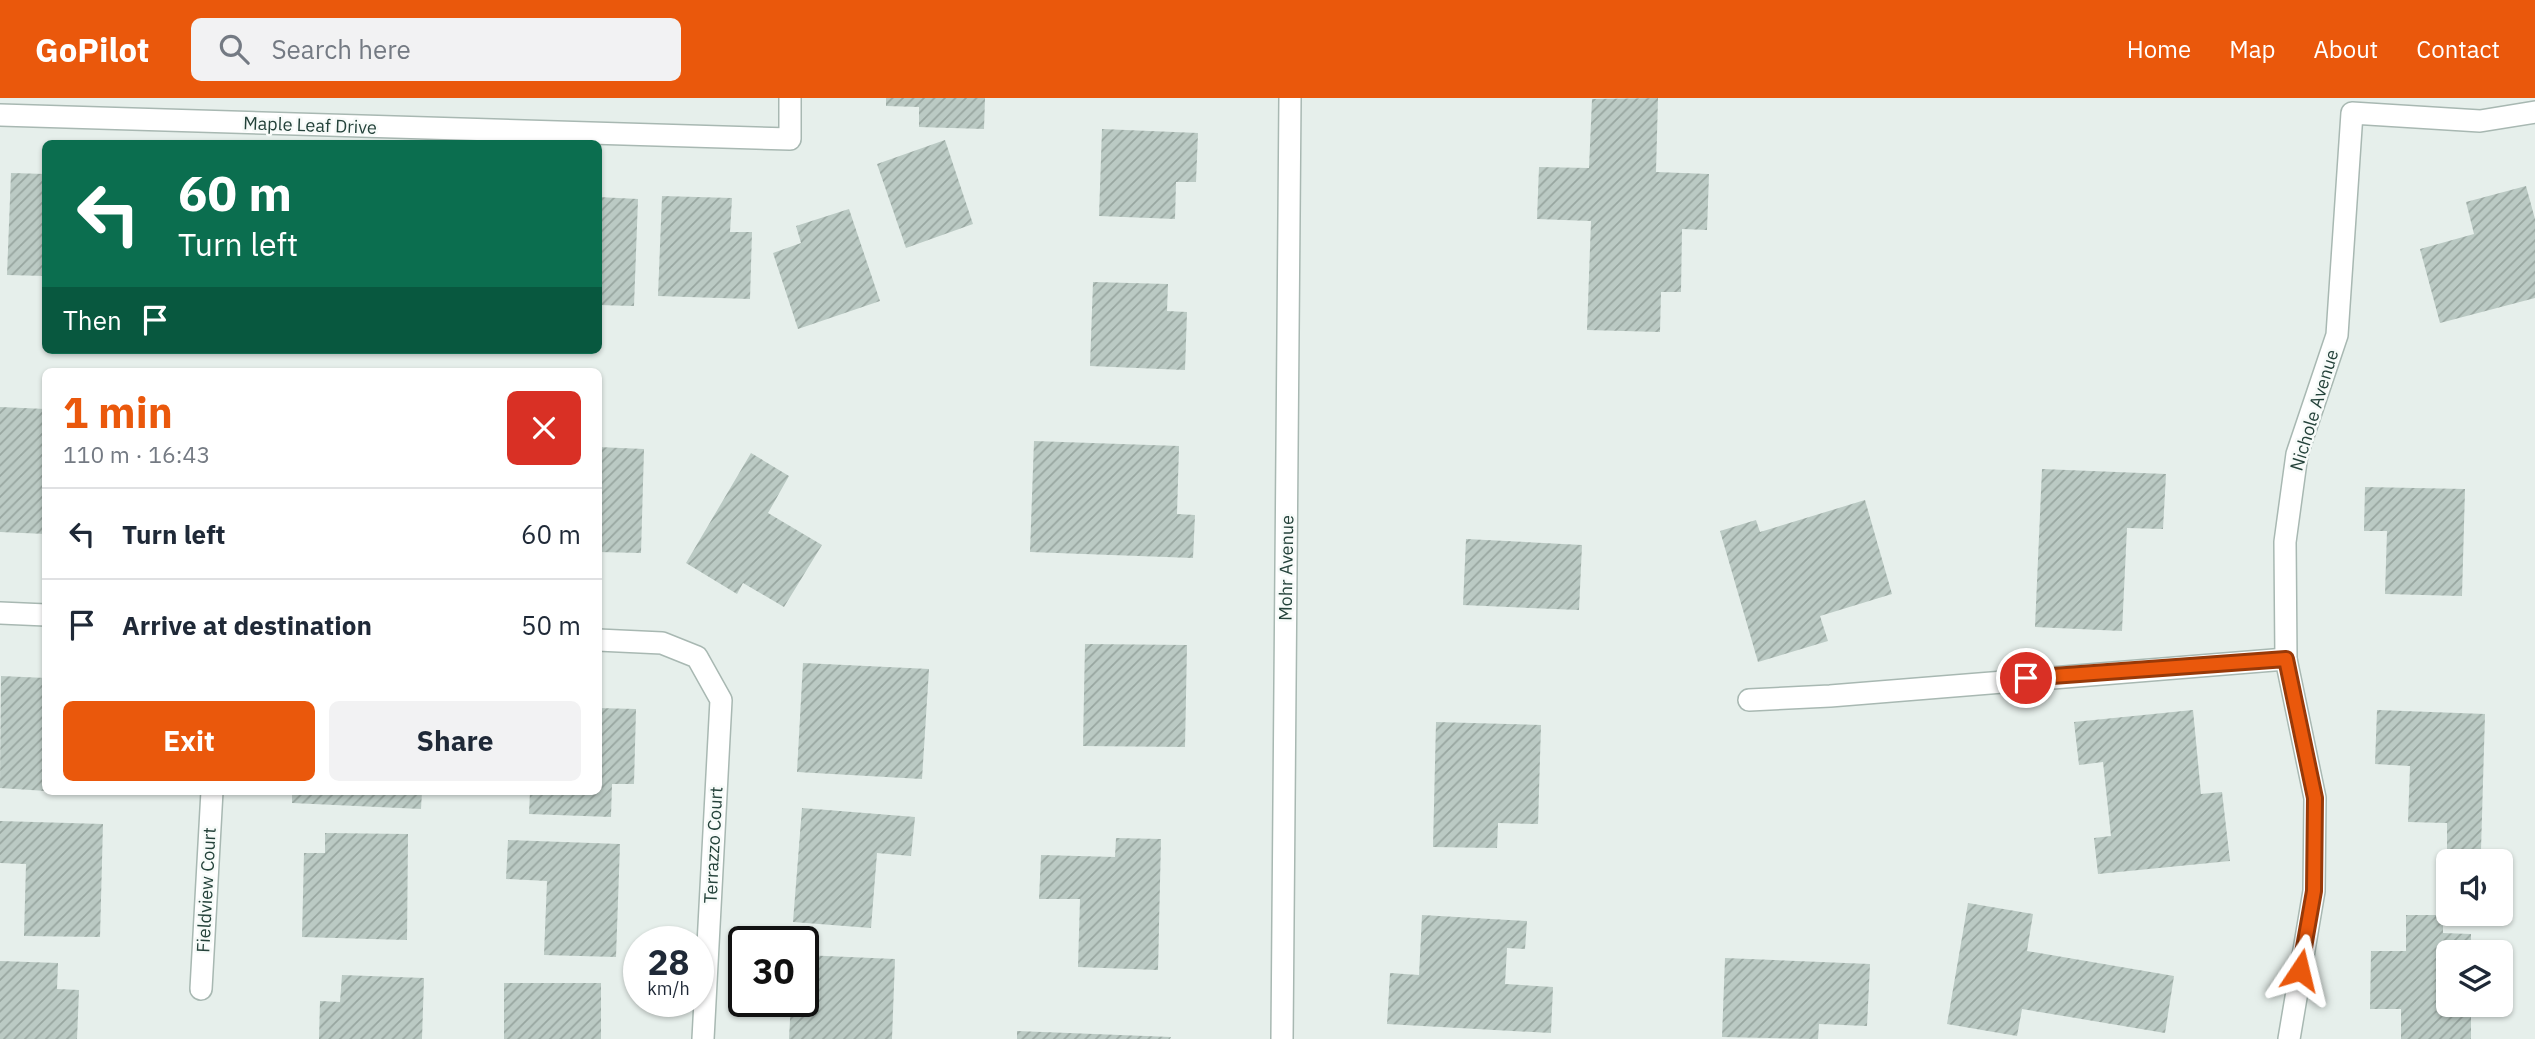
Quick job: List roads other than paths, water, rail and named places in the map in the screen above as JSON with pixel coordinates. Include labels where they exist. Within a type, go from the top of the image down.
[{"type":"street","name":"Maple Leaf Drive","points":[[0,116],[790,139],[790,98]]},
{"type":"street","name":"Mohr Avenue","points":[[1282,1039],[1290,98]]},
{"type":"street","name":"Nichole Avenue","points":[[2289,1039],[2314,891],[2315,798],[2286,659],[2285,542],[2297,454],[2337,335],[2352,113],[2480,121],[2535,112]]},
{"type":"street","points":[[0,613],[42,615]]},
{"type":"street","name":"Terrazzo Court","points":[[602,640],[662,643],[697,657],[721,700],[703,1039]]},
{"type":"street","points":[[1749,700],[1830,696],[2286,659]]},
{"type":"street","name":"Fieldview Court","points":[[201,989],[212,795]]}]
